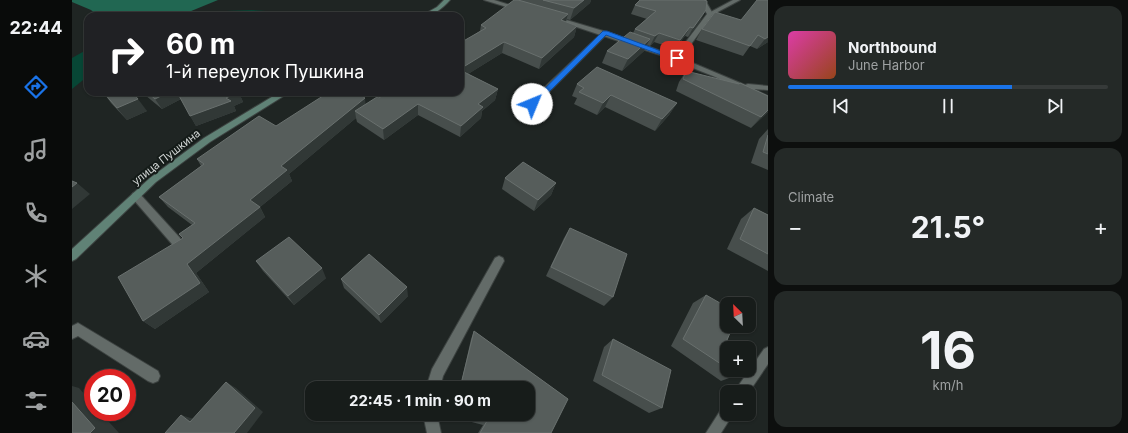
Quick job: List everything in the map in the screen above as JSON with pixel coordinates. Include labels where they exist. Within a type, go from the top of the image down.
[{"type":"street","points":[[432,12],[439,8],[447,0]]},
{"type":"street","points":[[487,0],[524,10]]},
{"type":"street","points":[[702,0],[710,14]]},
{"type":"street","points":[[677,58],[710,14],[737,0]]},
{"type":"street","points":[[546,16],[605,33],[677,58],[768,99]]},
{"type":"street","points":[[532,104],[605,33]]},
{"type":"street","points":[[742,86],[768,88]]},
{"type":"street","name":"улица Пушкина","points":[[72,256],[153,180],[208,140],[279,96]]},
{"type":"street","points":[[136,196],[176,241]]},
{"type":"street","points":[[435,381],[437,374],[499,261]]},
{"type":"street","points":[[72,333],[78,329],[153,376]]},
{"type":"street","points":[[746,385],[768,353]]},
{"type":"street","points":[[431,421],[434,433]]},
{"type":"street","points":[[713,433],[721,421]]},
{"type":"shaded area","points":[[72,0],[218,0],[189,12],[93,12],[72,2]]},
{"type":"shaded area","points":[[252,10],[282,12],[221,12]]},
{"type":"shaded area","points":[[84,51],[84,79],[72,89],[72,58]]},
{"type":"building","points":[[514,0],[518,0],[568,14],[561,20],[577,26],[542,58],[504,42],[464,67],[464,41],[486,28],[481,25]]},
{"type":"building","points":[[543,0],[584,0],[574,8]]},
{"type":"building","points":[[640,0],[707,1],[706,10],[693,28],[690,27],[680,40],[659,33],[655,36],[635,29],[656,11],[635,5]]},
{"type":"building","points":[[757,0],[768,0],[768,37],[765,39],[758,35],[750,46],[702,29],[715,12],[741,20]]},
{"type":"building","points":[[630,32],[650,39],[628,59],[607,51]]},
{"type":"building","points":[[597,67],[677,103],[662,119],[611,95],[603,103],[579,92],[584,88],[577,84]]},
{"type":"building","points":[[686,71],[740,83],[768,96],[768,110],[761,117],[683,79]]},
{"type":"building","points":[[464,72],[498,89],[478,104],[483,107],[461,126],[418,104],[383,129],[355,111],[377,97],[379,98],[382,96],[464,96]]},
{"type":"building","points":[[106,96],[135,96],[138,99],[117,108]]},
{"type":"building","points":[[152,96],[161,96],[155,99]]},
{"type":"building","points":[[179,96],[230,96],[226,98],[231,101],[190,116]]},
{"type":"building","points":[[323,96],[362,96],[365,98],[281,166],[287,170],[250,200],[260,207],[187,264],[200,283],[143,321],[118,277],[183,238],[179,234],[195,223],[159,197],[204,164],[197,159],[259,116],[276,126]]},
{"type":"building","points":[[768,135],[768,154],[763,152]]},
{"type":"building","points":[[523,162],[556,183],[538,200],[505,178]]},
{"type":"building","points":[[72,181],[77,183],[72,187]]},
{"type":"building","points":[[754,208],[768,215],[768,254],[740,239]]},
{"type":"building","points":[[570,228],[627,254],[613,297],[551,267]]},
{"type":"building","points":[[289,237],[322,268],[288,296],[256,261]]},
{"type":"building","points":[[369,254],[407,287],[379,315],[341,279]]},
{"type":"building","points":[[706,295],[720,303],[720,333],[730,333],[727,340],[728,341],[720,341],[720,363],[683,339]]},
{"type":"building","points":[[474,331],[568,399],[551,433],[480,433],[487,421],[535,421],[535,381],[462,381]]},
{"type":"building","points":[[613,339],[671,370],[662,408],[602,375]]},
{"type":"building","points":[[226,382],[255,408],[234,433],[165,433],[181,415],[190,422]]},
{"type":"building","points":[[72,402],[84,416],[84,421],[89,421],[95,428],[90,433],[72,433]]},
{"type":"route","points":[[532,104],[605,33],[677,58]]}]
